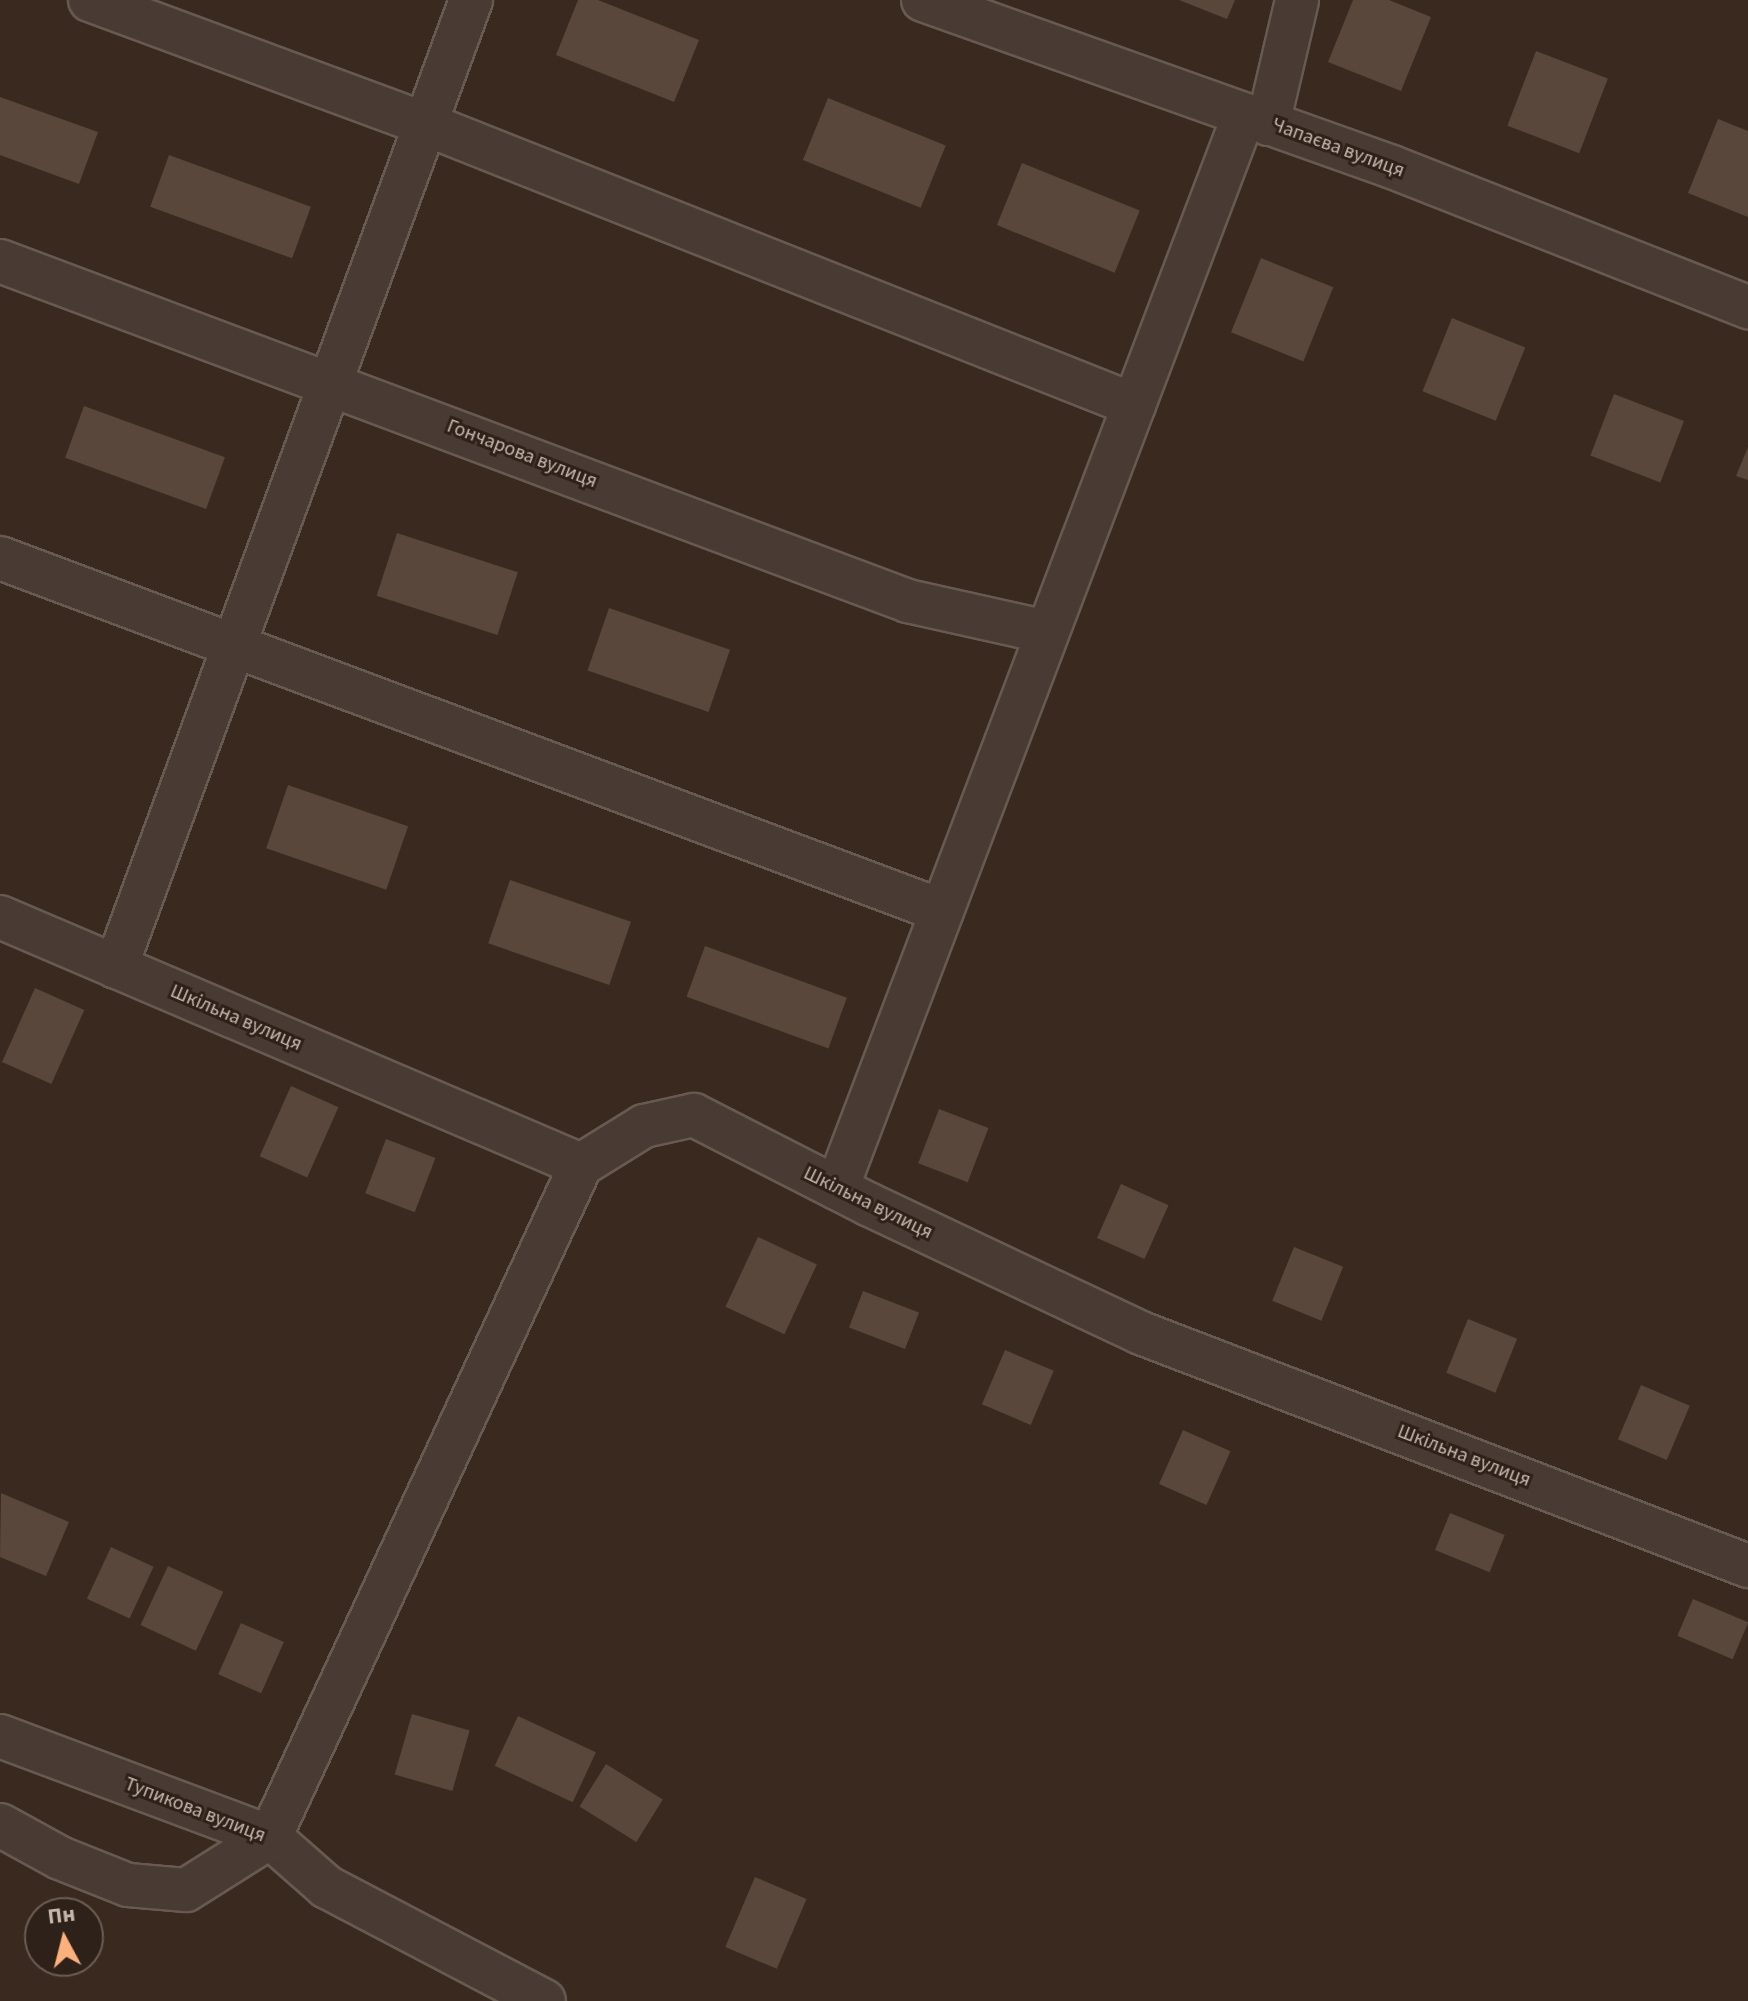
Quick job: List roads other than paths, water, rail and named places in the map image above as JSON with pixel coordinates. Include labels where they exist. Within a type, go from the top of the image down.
[{"type":"street","points":[[90,0],[423,123],[1134,405]]},
{"type":"street","points":[[116,967],[423,123],[471,0]]},
{"type":"street","name":"Чапаєва вулиця","points":[[923,0],[1256,119],[1748,307]]},
{"type":"street","points":[[837,1188],[1134,405],[1256,119],[1297,0]]},
{"type":"street","name":"Гончарова вулиця","points":[[0,261],[329,380],[908,601],[1047,632]]},
{"type":"street","points":[[0,558],[942,911]]},
{"type":"street","name":"Шкільна вулиця","points":[[0,917],[581,1165],[644,1126],[694,1115],[837,1188],[1141,1333],[1748,1566]]},
{"type":"street","points":[[0,1825],[60,1858],[128,1885],[186,1890],[270,1837],[581,1165]]},
{"type":"street","name":"Тупикова вулиця","points":[[0,1736],[270,1837],[327,1887],[544,2001]]}]
